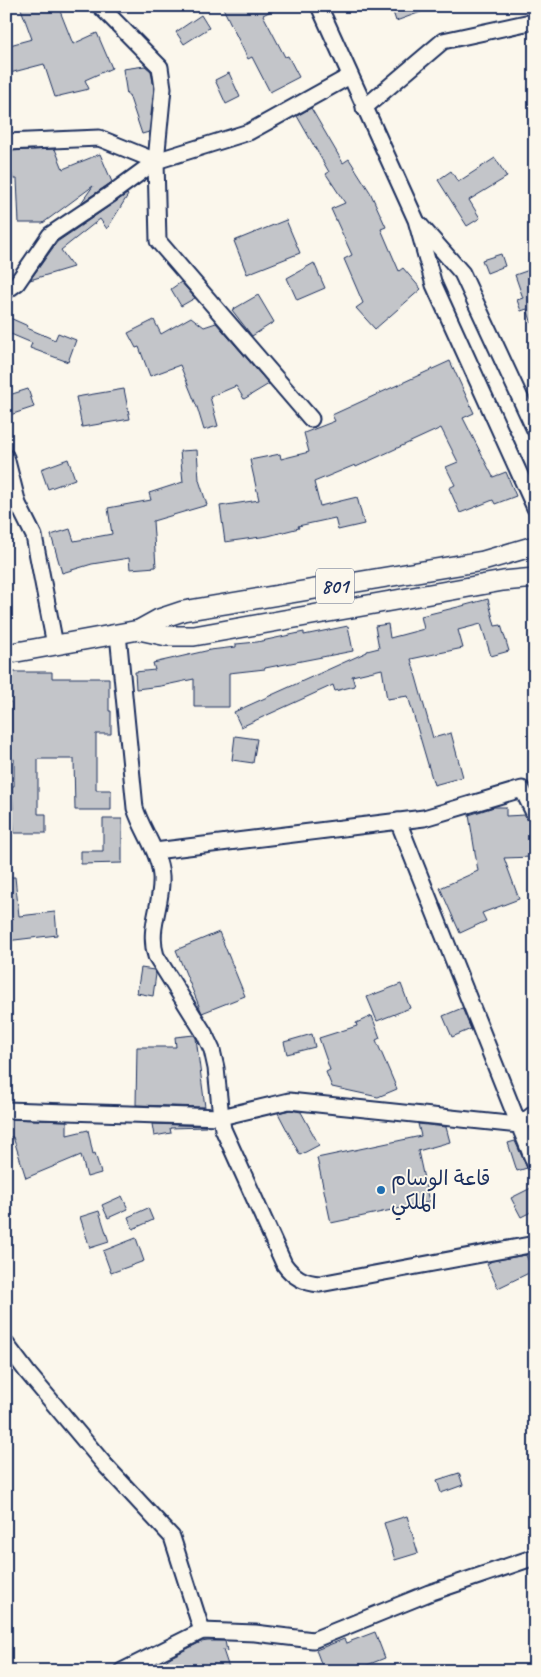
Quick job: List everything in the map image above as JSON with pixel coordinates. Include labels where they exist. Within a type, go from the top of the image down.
[{"type":"main road","name":"801","points":[[6,654],[139,630],[159,619],[183,611],[483,561],[534,548]]},
{"type":"main road","name":"801","points":[[139,630],[167,636],[194,636],[503,581],[535,578]]},
{"type":"street","points":[[100,6],[160,67],[163,88],[156,161],[158,241],[311,419]]},
{"type":"street","points":[[319,6],[416,220],[434,285],[535,508]]},
{"type":"street","points":[[364,108],[443,42],[535,21]]},
{"type":"street","points":[[6,291],[17,283],[50,235],[156,161],[249,132],[350,76]]},
{"type":"street","points":[[6,142],[99,138],[156,161]]},
{"type":"street","points":[[416,220],[462,274],[535,430]]},
{"type":"street","points":[[6,457],[18,504],[34,536],[55,645]]},
{"type":"street","points":[[118,634],[135,808],[155,851],[161,875],[161,887],[153,932],[156,956],[204,1032],[212,1050],[216,1068],[220,1117],[228,1140],[281,1258],[289,1271],[301,1280],[310,1283],[329,1283],[535,1244]]},
{"type":"street","points":[[155,851],[424,818],[522,789],[535,815]]},
{"type":"street","points":[[398,821],[535,1164]]},
{"type":"street","points":[[6,1110],[220,1117],[289,1101],[519,1125],[535,1130]]},
{"type":"street","points":[[519,1125],[535,1113]]},
{"type":"street","points":[[6,1344],[105,1465],[172,1537],[202,1631]]},
{"type":"street","points":[[122,1671],[202,1631],[255,1633],[312,1640],[428,1593],[535,1557]]},
{"type":"building","points":[[20,6],[58,6],[73,44],[97,33],[112,68],[85,80],[89,89],[55,97],[44,64],[6,74],[6,46],[32,39]]},
{"type":"building","points":[[222,6],[281,6],[263,15],[285,57],[288,56],[299,77],[270,92],[252,57],[248,59]]},
{"type":"building","points":[[391,6],[431,6],[432,8],[396,21]]},
{"type":"building","points":[[201,15],[209,28],[184,44],[176,32]]},
{"type":"building","points":[[145,66],[151,71],[154,88],[149,132],[142,134],[129,95],[127,95],[123,69]]},
{"type":"building","points":[[229,73],[240,97],[226,104],[215,80]]},
{"type":"building","points":[[311,108],[343,163],[349,159],[370,192],[386,227],[381,229],[399,271],[403,268],[421,289],[375,329],[356,308],[363,303],[344,259],[352,255],[331,209],[345,203],[326,174],[329,172],[297,116]]},
{"type":"building","points":[[55,149],[63,169],[100,154],[112,182],[81,203],[93,186],[43,223],[19,223],[17,179],[13,179],[8,151]]},
{"type":"building","points":[[495,158],[507,177],[469,200],[480,218],[467,226],[438,180],[451,171],[458,182]]},
{"type":"building","points":[[127,194],[107,229],[100,219],[61,250],[73,267],[30,280],[57,242]]},
{"type":"building","points":[[286,220],[300,253],[247,274],[234,241]]},
{"type":"building","points":[[501,254],[505,266],[487,273],[482,260]]},
{"type":"building","points":[[314,263],[325,288],[297,300],[287,278]]},
{"type":"building","points":[[535,268],[535,327],[533,327],[527,309],[521,311],[517,300],[523,298],[515,275]]},
{"type":"building","points":[[181,282],[195,298],[181,306],[171,289]]},
{"type":"building","points":[[258,295],[274,322],[252,336],[232,310]]},
{"type":"building","points":[[191,317],[204,327],[216,323],[269,384],[244,399],[236,386],[210,397],[218,426],[204,430],[180,365],[150,376],[139,347],[136,348],[128,333],[154,320],[161,334]]},
{"type":"building","points":[[10,318],[28,326],[27,328],[55,340],[58,333],[76,340],[68,362],[30,348],[32,343],[6,332],[6,326]]},
{"type":"building","points":[[450,361],[474,413],[463,418],[493,477],[506,472],[516,496],[495,504],[493,500],[460,513],[449,488],[455,485],[446,467],[458,462],[441,428],[356,467],[355,465],[314,482],[320,506],[357,497],[364,524],[338,530],[335,518],[298,526],[299,528],[268,536],[225,542],[220,506],[259,500],[250,460],[280,454],[281,459],[309,452],[304,433],[335,421],[332,415]]},
{"type":"building","points":[[28,389],[34,407],[10,415],[6,405],[6,396]]},
{"type":"building","points":[[124,389],[130,419],[82,427],[76,397]]},
{"type":"building","points":[[197,450],[199,480],[207,505],[153,521],[156,567],[130,569],[129,558],[92,564],[62,573],[51,535],[70,529],[74,541],[112,534],[108,508],[151,500],[149,493],[183,482],[180,451]]},
{"type":"building","points":[[68,459],[75,479],[48,489],[41,469]]},
{"type":"building","points":[[488,599],[495,626],[501,625],[509,651],[491,656],[481,624],[458,630],[463,648],[411,659],[433,738],[451,733],[463,777],[434,785],[408,696],[387,699],[382,669],[352,676],[355,686],[335,691],[333,685],[241,727],[234,712],[367,651],[379,648],[375,626],[388,624],[390,638],[424,629],[421,616]]},
{"type":"building","points":[[348,626],[353,651],[265,669],[229,673],[229,707],[194,707],[194,679],[136,689],[135,672],[155,670],[153,663],[210,650],[236,647],[236,644],[257,642],[304,632],[304,635]]},
{"type":"building","points":[[6,672],[52,672],[52,678],[109,678],[111,734],[96,734],[96,790],[111,790],[111,810],[75,810],[74,759],[38,759],[38,814],[46,814],[46,833],[14,833],[12,786],[14,786],[14,759],[11,759],[11,702],[6,702]]},
{"type":"building","points":[[235,736],[257,739],[253,763],[232,760]]},
{"type":"building","points":[[494,807],[506,807],[506,816],[525,815],[532,823],[533,857],[504,858],[519,899],[482,913],[486,921],[460,933],[440,888],[478,871],[469,815]]},
{"type":"building","points":[[103,819],[122,819],[122,863],[81,864],[81,851],[103,851]]},
{"type":"building","points":[[6,877],[15,877],[19,916],[55,912],[57,935],[6,941]]},
{"type":"building","points":[[219,932],[245,996],[202,1013],[176,950]]},
{"type":"building","points":[[141,968],[154,970],[156,974],[153,996],[137,993]]},
{"type":"building","points":[[401,984],[410,1008],[377,1021],[367,997]]},
{"type":"building","points":[[462,1008],[471,1029],[452,1037],[443,1016]]},
{"type":"building","points":[[372,1016],[380,1038],[376,1040],[397,1089],[378,1097],[332,1087],[326,1072],[330,1070],[319,1038],[357,1026],[356,1023]]},
{"type":"building","points":[[312,1034],[315,1047],[287,1054],[284,1042]]},
{"type":"building","points":[[194,1035],[196,1038],[205,1107],[136,1105],[137,1047],[176,1047],[175,1037]]},
{"type":"building","points":[[290,1110],[301,1112],[319,1145],[300,1155],[278,1113]]},
{"type":"building","points":[[6,1119],[67,1121],[67,1135],[88,1130],[93,1154],[95,1153],[101,1173],[87,1177],[81,1155],[26,1178],[13,1137],[6,1137]]},
{"type":"building","points":[[152,1124],[206,1127],[170,1128],[171,1133],[154,1136]]},
{"type":"building","points":[[418,1124],[446,1127],[450,1142],[418,1151],[429,1202],[331,1223],[317,1158],[421,1136]]},
{"type":"building","points":[[515,1141],[527,1168],[517,1171],[508,1143]]},
{"type":"building","points":[[535,1186],[535,1210],[521,1217],[511,1198]]},
{"type":"building","points":[[122,1196],[128,1209],[108,1218],[102,1205]]},
{"type":"building","points":[[148,1208],[153,1220],[133,1229],[128,1217]]},
{"type":"building","points":[[99,1211],[109,1242],[90,1248],[80,1217]]},
{"type":"building","points":[[136,1238],[144,1261],[111,1273],[103,1251]]},
{"type":"building","points":[[526,1255],[533,1271],[498,1288],[487,1264],[492,1261]]},
{"type":"building","points":[[459,1473],[463,1485],[441,1493],[437,1480]]},
{"type":"building","points":[[407,1516],[418,1553],[395,1560],[384,1523]]},
{"type":"building","points":[[375,1632],[385,1658],[362,1667],[361,1664],[344,1671],[324,1671],[316,1650],[344,1639],[346,1643]]},
{"type":"building","points":[[225,1641],[227,1651],[223,1650],[230,1671],[152,1671],[171,1657],[201,1642]]},
{"type":"place","name":"قاعة الوسام الملكي","points":[[381,1190]]}]
